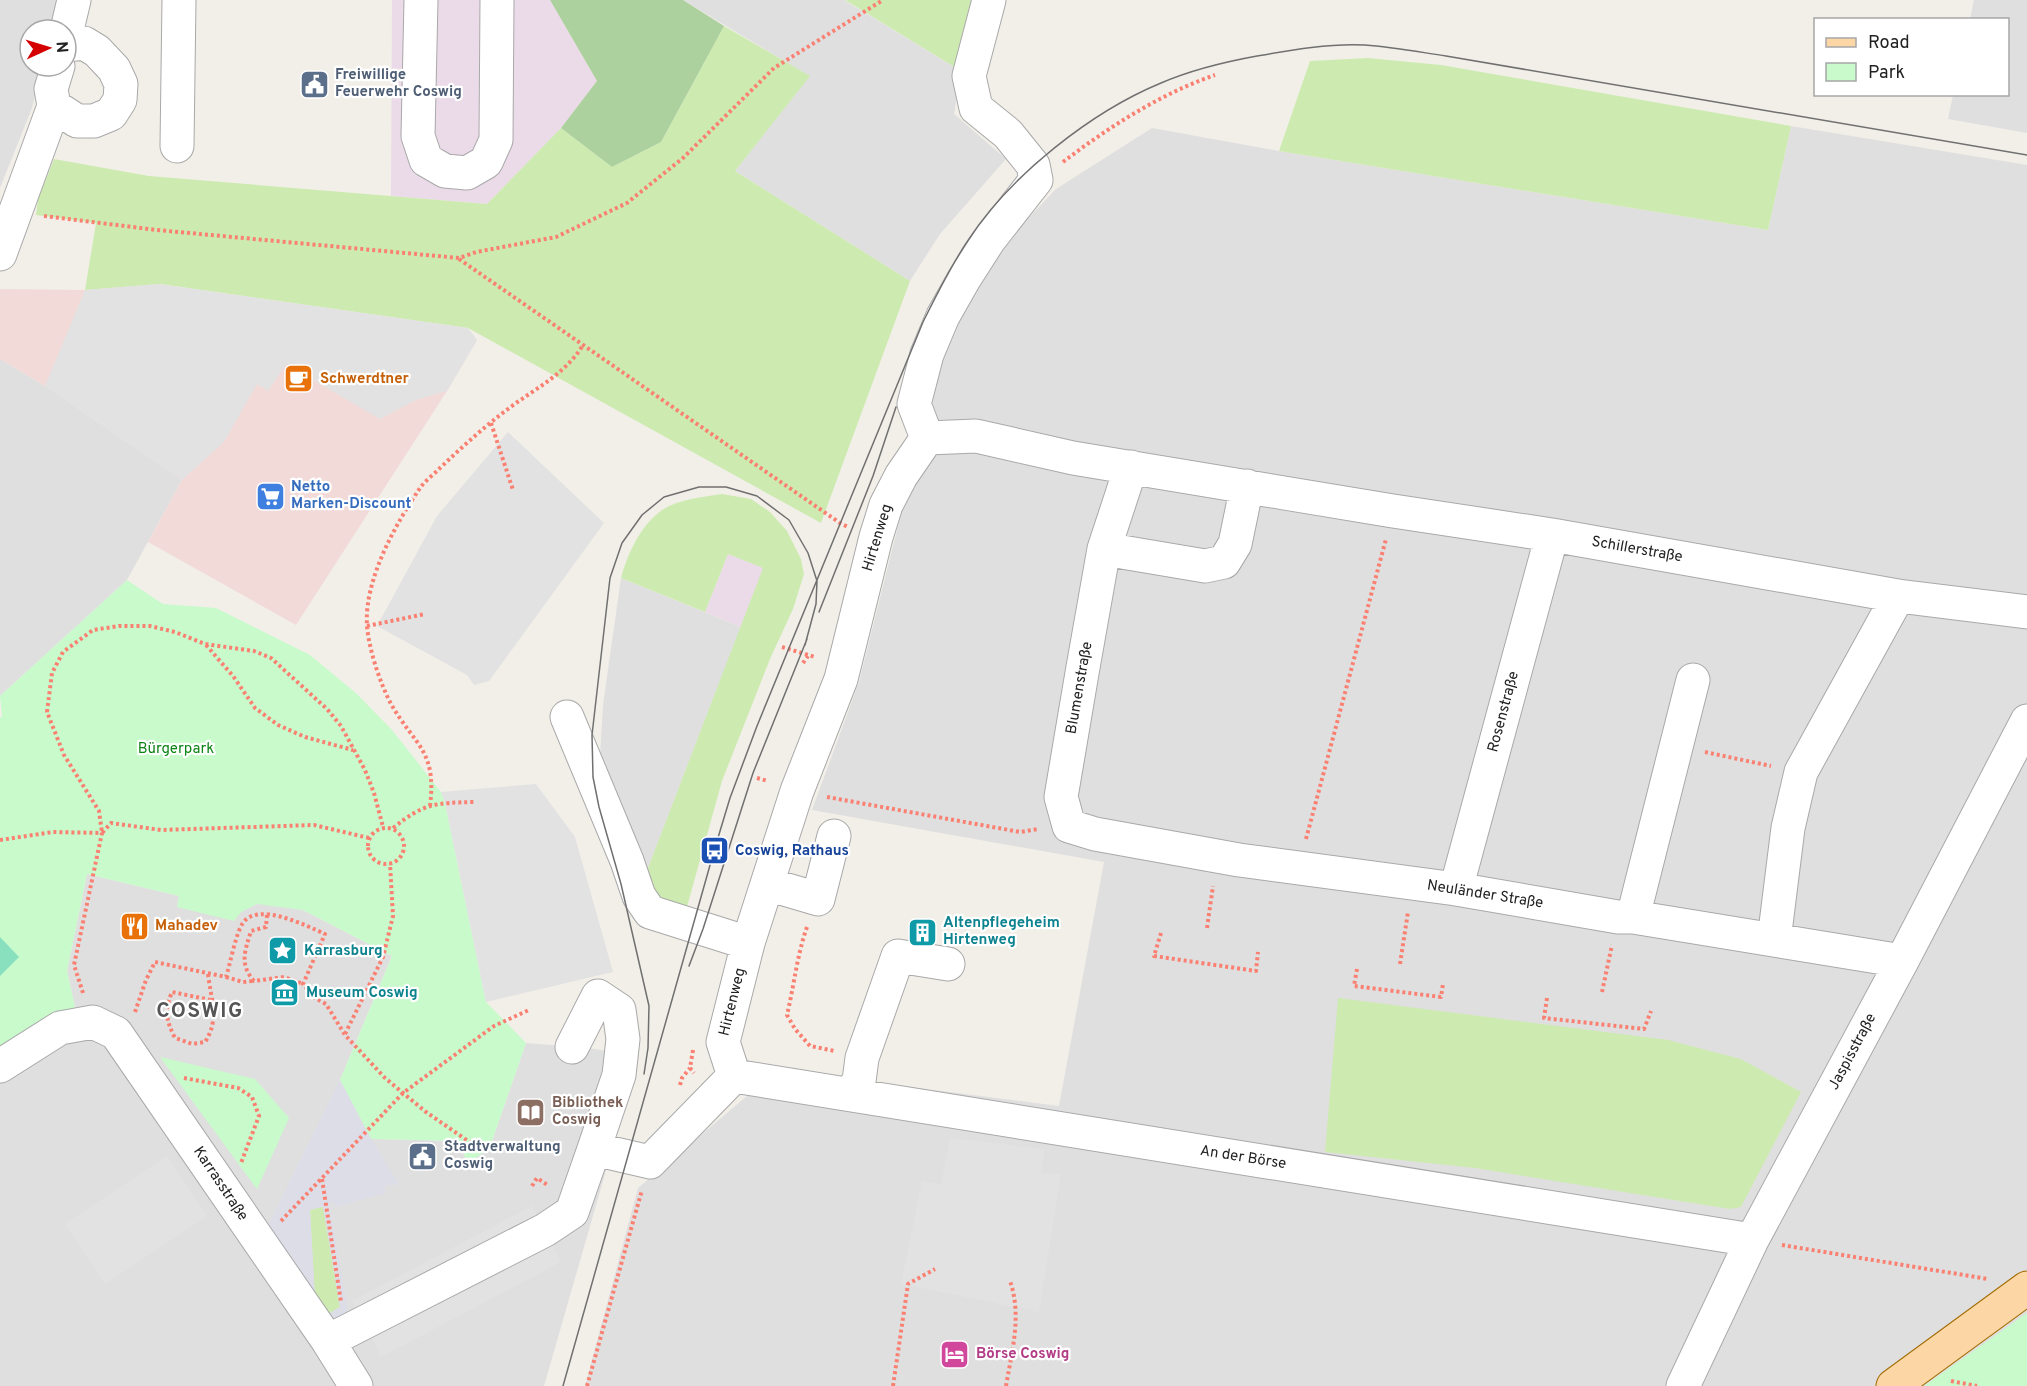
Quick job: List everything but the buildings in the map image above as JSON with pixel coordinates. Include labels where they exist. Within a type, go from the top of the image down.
[{"type":"main road","points":[[1893,1386],[2027,1288]]},
{"type":"street","points":[[70,18],[74,0]]},
{"type":"street","points":[[177,146],[179,0]]},
{"type":"street","points":[[421,0],[418,136],[426,159],[445,171],[467,173],[486,162],[496,140],[497,0]]},
{"type":"street","points":[[989,0],[969,76],[976,108],[1008,134],[1033,165],[1036,180],[989,240],[943,316],[927,354],[914,404],[927,438],[976,436],[1073,458],[1131,467]]},
{"type":"street","points":[[54,106],[77,121],[94,121],[111,114],[120,100],[122,84],[114,69],[97,51],[84,43],[78,44]]},
{"type":"street","points":[[0,254],[54,106],[51,89],[54,78]]},
{"type":"street","name":"Hirtenweg","points":[[734,1076],[723,1042],[748,942],[797,791],[841,679],[886,505],[901,477],[927,438]]},
{"type":"street","name":"Schillerstraße","points":[[1131,467],[1552,535],[1898,596],[2027,612]]},
{"type":"street","name":"Blumenstraße","points":[[1069,826],[1061,797],[1104,549],[1131,467]]},
{"type":"street","points":[[1104,549],[1205,566],[1224,562],[1235,544],[1247,486]]},
{"type":"street","name":"Rosenstraße","points":[[1456,890],[1552,535]]},
{"type":"street","points":[[1774,940],[1788,828],[1801,772],[1898,596]]},
{"type":"street","points":[[1625,917],[1676,746],[1693,680]]},
{"type":"street","points":[[567,717],[639,896],[650,912],[748,942]]},
{"type":"street","name":"Jaspisstraße","points":[[1683,1386],[1752,1240],[1902,961],[2027,721]]},
{"type":"street","name":"Neuländer Straße","points":[[1069,826],[1095,834],[1218,856],[1456,890],[1902,961]]},
{"type":"street","points":[[767,884],[818,899],[834,836]]},
{"type":"street","points":[[850,1094],[859,1081],[862,1058],[898,956],[948,964]]},
{"type":"street","points":[[337,1336],[545,1230],[572,1212],[619,1075],[623,1039],[619,1010],[598,996],[572,1047]]},
{"type":"street","points":[[0,1066],[60,1028],[104,1028]]},
{"type":"street","name":"Karrasstraße","points":[[104,1028],[142,1070],[229,1196],[259,1244],[337,1336],[356,1386]]},
{"type":"street","points":[[594,1149],[650,1162],[734,1076]]},
{"type":"street","name":"An der Börse","points":[[734,1076],[1752,1240]]},
{"type":"path","points":[[14,212],[157,230],[459,258],[476,252],[556,237],[627,203],[683,158],[774,68],[883,0]]},
{"type":"path","points":[[1036,180],[1089,142],[1150,105],[1215,75]]},
{"type":"path","points":[[459,258],[840,523],[876,537]]},
{"type":"path","points":[[430,806],[432,787],[428,758],[392,704],[377,671],[367,626],[370,587],[384,550],[421,487],[455,453],[491,423],[574,360],[583,345]]},
{"type":"path","points":[[491,423],[513,490]]},
{"type":"path","points":[[1298,868],[1394,511]]},
{"type":"path","points":[[367,626],[425,614]]},
{"type":"path","points":[[383,827],[365,770],[341,726],[327,709],[271,658],[255,651],[206,645],[176,632],[150,626],[119,626],[93,630],[63,651],[52,673],[47,712],[64,755],[99,812],[102,833],[74,966],[104,1028],[131,1022],[155,962],[243,982],[284,977],[303,984],[315,998],[326,1004],[345,1035],[385,1078],[426,1112],[484,1152]]},
{"type":"path","points":[[206,645],[233,676],[255,708],[278,725],[305,737],[353,750]]},
{"type":"path","points":[[782,647],[819,658]]},
{"type":"path","points":[[803,663],[808,656]]},
{"type":"path","points":[[1676,746],[1801,772]]},
{"type":"path","points":[[797,791],[1020,832],[1069,826]]},
{"type":"path","points":[[393,828],[421,808],[445,803],[474,802]]},
{"type":"path","points":[[0,840],[52,832],[102,833],[111,823],[161,830],[314,825],[369,838]]},
{"type":"path","points":[[383,827],[393,828],[402,835],[405,846],[402,856],[390,864],[380,864],[371,856],[368,844],[374,831],[383,827]]},
{"type":"path","points":[[1207,928],[1218,856]]},
{"type":"path","points":[[345,1035],[383,957],[393,916],[390,864]]},
{"type":"path","points":[[1400,964],[1413,884]]},
{"type":"path","points":[[818,899],[801,942],[795,983],[787,1015],[795,1029],[810,1046],[862,1058]]},
{"type":"path","points":[[254,981],[246,972],[244,953],[251,931],[266,927],[267,915]]},
{"type":"path","points":[[226,977],[242,924],[250,916],[274,915],[292,919],[325,934],[303,984]]},
{"type":"path","points":[[1602,992],[1625,917]]},
{"type":"path","points":[[1161,933],[1154,956],[1256,971],[1258,952]]},
{"type":"path","points":[[1358,969],[1354,986],[1441,997],[1443,984]]},
{"type":"path","points":[[208,974],[214,1011],[212,1030],[205,1042],[192,1044],[175,1038],[168,1023],[166,1005],[172,992],[211,1000]]},
{"type":"path","points":[[1547,998],[1544,1018],[1644,1029],[1651,1011]]},
{"type":"path","points":[[259,1244],[403,1093],[494,1026],[529,1010]]},
{"type":"path","points":[[142,1070],[238,1088],[252,1097],[259,1116],[229,1196]]},
{"type":"path","points":[[587,1386],[650,1162]]},
{"type":"path","points":[[322,1178],[337,1336]]},
{"type":"path","points":[[1752,1240],[1992,1280]]},
{"type":"path","points":[[893,1386],[908,1284],[935,1269]]},
{"type":"path","points":[[1006,1386],[1017,1316],[1016,1297],[1010,1281]]},
{"type":"shaded area","points":[[0,0],[57,0],[53,18],[18,18],[18,78],[39,78],[32,108],[0,188]]},
{"type":"shaded area","points":[[392,0],[550,0],[597,81],[561,128],[487,204],[391,196]]},
{"type":"shaded area","points":[[683,0],[844,0],[961,71],[954,114],[1006,159],[940,234],[910,281],[735,171],[809,76]]},
{"type":"shaded area","points":[[1974,0],[2027,0],[2027,133],[1948,119],[1953,96],[2009,96],[2009,18],[1970,18]]},
{"type":"shaded area","points":[[1791,126],[2027,165],[2027,1386],[585,1386],[638,1188],[778,1070],[1059,1106],[1104,862],[812,810],[859,682],[931,394],[952,330],[996,252],[1056,189],[1152,128],[1279,151],[1768,230]]},
{"type":"shaded area","points":[[159,284],[477,340],[447,391],[296,625],[148,542],[182,480],[45,386],[0,359],[0,289],[85,290]]},
{"type":"shaded area","points":[[159,284],[468,328],[477,340],[447,391],[416,400],[380,419],[286,364],[268,391],[257,384],[224,442],[182,480],[45,386],[85,290]]},
{"type":"shaded area","points":[[0,359],[45,386],[182,480],[127,580],[0,696]]},
{"type":"shaded area","points":[[508,432],[604,523],[489,681],[474,685],[467,675],[377,626],[437,516]]},
{"type":"shaded area","points":[[728,554],[764,568],[741,627],[705,612]]},
{"type":"shaded area","points":[[621,578],[741,627],[643,881],[600,756],[603,705]]},
{"type":"shaded area","points":[[536,784],[575,837],[613,972],[486,1002],[441,792]]},
{"type":"shaded area","points":[[87,874],[179,896],[177,907],[241,912],[257,903],[303,910],[392,956],[340,1080],[372,1139],[460,1141],[467,1163],[492,1141],[526,1043],[588,1048],[639,1056],[544,1386],[0,1386],[0,1058],[75,1007],[67,971]]},
{"type":"shaded area","points":[[340,1080],[371,1139],[399,1184],[385,1186],[386,1193],[335,1207],[334,1202],[329,1203],[351,1330],[328,1341],[259,1244]],"holes":[[[323,1207],[340,1307],[328,1314],[315,1298],[310,1210]]]},
{"type":"shaded area","points":[[950,1138],[1045,1149],[1041,1173],[1061,1174],[1039,1312],[901,1284],[922,1181],[941,1185]]},
{"type":"shaded area","points":[[167,1156],[207,1216],[105,1284],[65,1224]]},
{"type":"shaded area","points":[[532,1206],[561,1262],[381,1357],[352,1301]]},
{"type":"green space","points":[[550,0],[683,0],[724,26],[661,142],[612,167],[561,128],[597,81]]},
{"type":"green space","points":[[845,0],[989,0],[961,71]]},
{"type":"green space","points":[[724,26],[810,76],[735,171],[910,281],[821,523],[468,328],[160,284],[85,290],[96,223],[36,215],[38,199],[54,159],[149,176],[487,204],[561,128],[612,167],[661,142]]},
{"type":"green space","points":[[1368,58],[1441,65],[1791,126],[1768,230],[1279,151],[1310,61]]},
{"type":"green space","points":[[722,494],[751,499],[770,512],[787,531],[801,559],[804,574],[793,609],[770,659],[722,781],[685,914],[667,909],[643,881],[763,568],[728,554],[705,612],[621,578],[636,541],[654,516],[669,506],[683,501]]},
{"type":"green space","name":"Bürgerpark","points":[[127,580],[163,604],[216,608],[310,655],[357,694],[392,730],[441,792],[486,1002],[526,1043],[492,1141],[484,1152],[467,1164],[460,1141],[371,1139],[340,1080],[392,956],[303,910],[257,904],[241,912],[234,921],[177,907],[179,896],[87,874],[67,971],[75,1007],[0,1058],[0,718],[2,716],[0,696]]},
{"type":"green space","points":[[0,937],[19,957],[0,976]]},
{"type":"green space","points":[[1338,998],[1668,1040],[1741,1059],[1801,1092],[1741,1207],[1730,1209],[1475,1168],[1325,1152]]},
{"type":"green space","points":[[160,1057],[255,1079],[289,1118],[257,1189]]},
{"type":"green space","points":[[323,1206],[340,1307],[328,1314],[315,1298],[310,1210]]},
{"type":"green space","points":[[2027,1313],[2027,1386],[1924,1386]]},
{"type":"tram line","points":[[563,1386],[714,851],[730,798],[757,726],[923,322],[939,290],[962,249],[986,215],[1030,169],[1054,148],[1134,95],[1184,74],[1257,56],[1338,45],[1365,45],[1446,56],[2027,155]]},
{"type":"tram line","points":[[819,612],[873,476],[896,407]]},
{"type":"tram line","points":[[644,1074],[648,1048],[649,1006],[593,777],[592,735],[610,578],[622,543],[642,515],[664,497],[699,487],[726,487],[757,496],[789,520],[808,553],[817,581],[816,604],[805,645]]},
{"type":"tram line","points":[[689,966],[753,773],[807,639]]},
{"type":"place","name":"Freiwillige Feuerwehr Coswig","points":[[314,84]]},
{"type":"place","name":"Schwerdtner","points":[[299,379]]},
{"type":"place","name":"Netto Marken-Discount","points":[[270,496]]},
{"type":"place","name":"Coswig, Rathaus","points":[[714,851]]},
{"type":"place","name":"Mahadev","points":[[134,926]]},
{"type":"place","name":"Altenpflegeheim Hirtenweg","points":[[922,932]]},
{"type":"place","name":"Karrasburg","points":[[283,951]]},
{"type":"place","name":"Museum Coswig","points":[[285,993]]},
{"type":"place","name":"Bibliothek Coswig","points":[[531,1112]]},
{"type":"place","name":"Stadtverwaltung Coswig","points":[[423,1156]]},
{"type":"place","name":"Börse Coswig","points":[[955,1354]]},
{"type":"district","name":"COSWIG","points":[[200,1011]]}]
